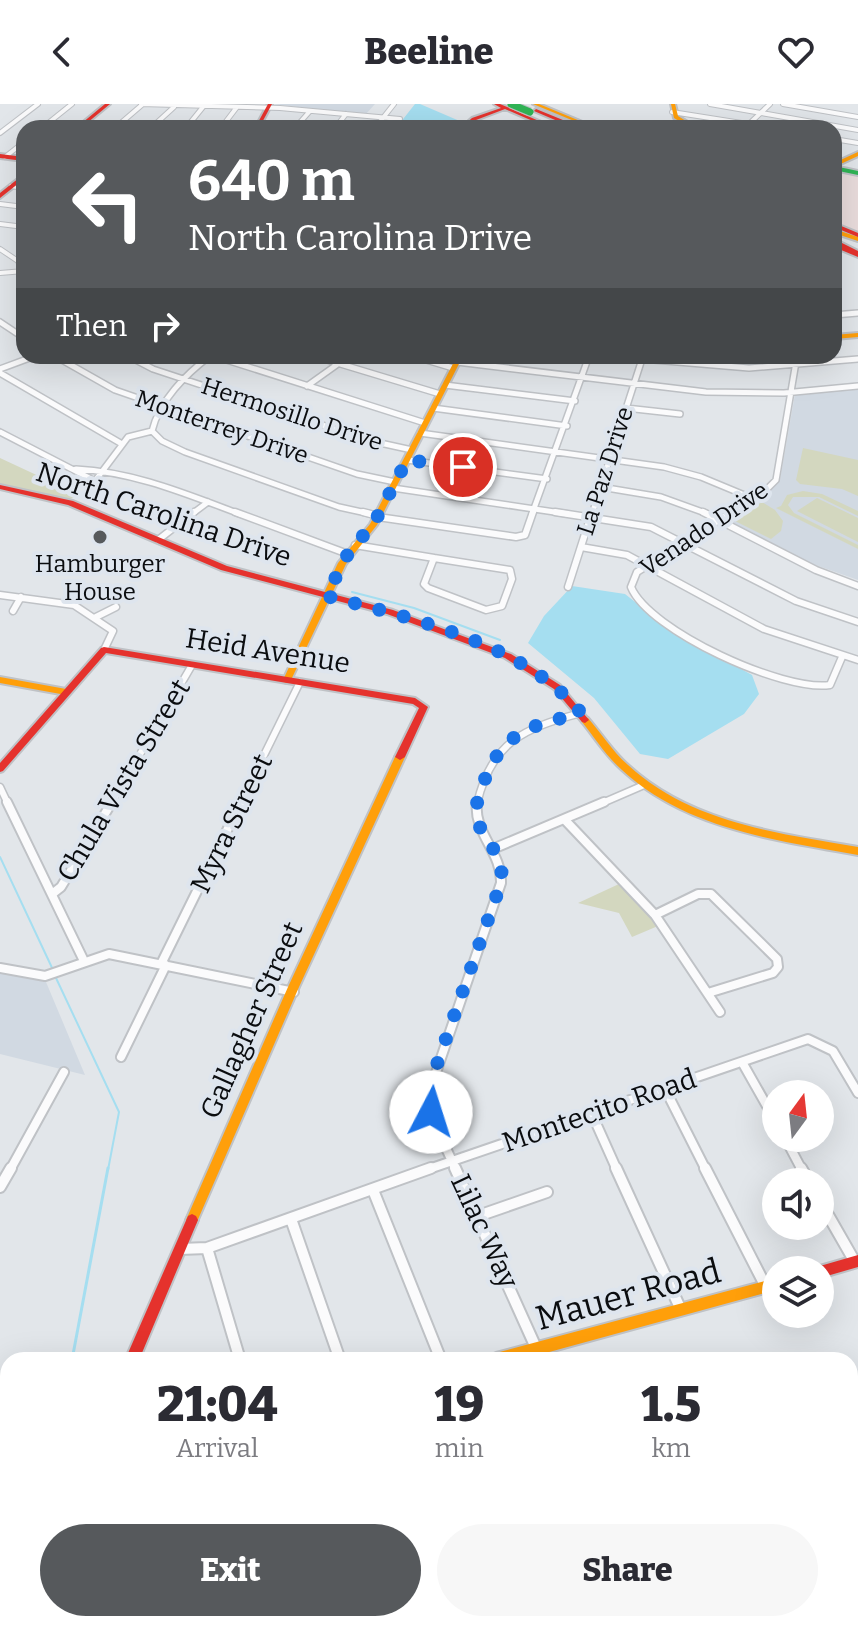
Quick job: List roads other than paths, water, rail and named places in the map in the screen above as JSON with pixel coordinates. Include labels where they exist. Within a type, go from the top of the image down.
[{"type":"main road","points":[[88,120],[108,104]]},
{"type":"main road","points":[[509,109],[534,120]]},
{"type":"main road","points":[[509,109],[544,120]]},
{"type":"main road","points":[[509,109],[549,120]]},
{"type":"main road","points":[[509,109],[559,120]]},
{"type":"main road","points":[[845,162],[858,173]]},
{"type":"main road","points":[[842,241],[858,254]]},
{"type":"main road","points":[[294,681],[326,596],[352,549],[378,516],[456,364]]},
{"type":"main road","name":"North Carolina Drive","points":[[0,487],[70,503],[224,568],[409,618],[508,656],[545,677],[581,713],[615,758],[644,785],[677,805],[718,823],[858,851]]},
{"type":"main road","points":[[0,769],[104,650]]},
{"type":"main road","name":"Heid Avenue","points":[[104,650],[415,701],[423,705]]},
{"type":"main road","points":[[0,680],[66,692]]},
{"type":"main road","name":"Gallagher Street","points":[[135,1352],[325,916],[394,774],[423,705]]},
{"type":"main road","points":[[834,1268],[856,1262]]},
{"type":"main road","name":"Mauer Road","points":[[529,1352],[762,1288]]},
{"type":"street","points":[[17,120],[38,104]]},
{"type":"street","points":[[52,120],[72,104]]},
{"type":"street","points":[[124,120],[142,104],[174,107],[270,106],[400,119]]},
{"type":"street","points":[[383,118],[394,104]]},
{"type":"street","points":[[710,104],[801,120]]},
{"type":"street","points":[[753,120],[770,104]]},
{"type":"street","points":[[783,104],[858,117]]},
{"type":"street","points":[[160,120],[174,107]]},
{"type":"street","points":[[192,120],[203,107]]},
{"type":"street","points":[[227,120],[237,107]]},
{"type":"street","points":[[673,108],[722,120]]},
{"type":"street","points":[[302,120],[310,111]]},
{"type":"street","points":[[341,120],[346,114]]},
{"type":"street","points":[[0,133],[16,121]]},
{"type":"street","name":"Monterrey Drive","points":[[69,364],[108,387],[394,485],[651,527],[796,601],[858,622]]},
{"type":"street","name":"Hermosillo Drive","points":[[148,364],[409,455],[547,479]]},
{"type":"street","points":[[203,364],[185,379],[152,423],[152,431],[162,441],[339,507],[378,516],[523,536],[567,426],[587,364]]},
{"type":"street","points":[[237,364],[423,428],[685,472],[754,499]]},
{"type":"street","points":[[307,386],[337,364]]},
{"type":"street","points":[[342,364],[442,389],[575,401]]},
{"type":"street","points":[[473,364],[706,392],[793,392],[858,386]]},
{"type":"street","name":"La Paz Drive","points":[[568,587],[640,364]]},
{"type":"street","points":[[698,364],[726,367],[814,364]]},
{"type":"street","name":"Venado Drive","points":[[796,366],[780,473],[769,488],[648,565],[632,578],[631,587],[637,601],[667,622],[737,660],[818,689],[830,685],[842,657]]},
{"type":"street","points":[[0,371],[122,444]]},
{"type":"street","points":[[433,408],[567,426]]},
{"type":"street","points":[[626,408],[680,414]]},
{"type":"street","points":[[0,432],[95,481],[102,476],[102,470],[131,435],[152,431]]},
{"type":"street","points":[[76,469],[102,470],[144,479],[352,549],[434,558],[510,570],[512,579],[502,606],[486,610],[428,588],[424,582],[434,558]]},
{"type":"street","points":[[601,487],[670,499],[815,569],[858,586]]},
{"type":"street","points":[[158,540],[208,502]]},
{"type":"street","points":[[581,547],[627,555],[764,629],[858,660]]},
{"type":"street","points":[[0,595],[74,605],[96,617],[114,634],[104,650]]},
{"type":"street","points":[[13,611],[21,597]]},
{"type":"street","points":[[96,617],[116,607]]},
{"type":"street","name":"Chula Vista Street","points":[[52,894],[61,887],[82,853],[192,665]]},
{"type":"street","name":"Myra Street","points":[[121,1057],[294,681]]},
{"type":"street","name":"Lilac Way","points":[[537,1350],[431,1112],[429,1093],[501,883],[501,863],[495,848],[480,828],[476,806],[499,749],[529,728],[581,713]]},
{"type":"street","points":[[495,848],[644,785]]},
{"type":"street","points":[[0,787],[84,961]]},
{"type":"street","points":[[565,820],[655,915],[720,1012]]},
{"type":"street","points":[[655,915],[698,894],[711,894],[777,959],[778,967],[773,973],[708,993]]},
{"type":"street","points":[[0,968],[34,975],[51,974],[109,954],[294,992]]},
{"type":"street","name":"Montecito Road","points":[[180,1249],[207,1248],[808,1039],[819,1040],[831,1049],[858,1093]]},
{"type":"street","points":[[742,1062],[762,1097]]},
{"type":"street","points":[[0,1187],[64,1072]]},
{"type":"street","points":[[664,1087],[762,1269]]},
{"type":"street","points":[[591,1112],[681,1311]]},
{"type":"street","points":[[373,1190],[438,1352]]},
{"type":"street","points":[[478,1216],[547,1192]]},
{"type":"street","points":[[291,1219],[337,1352]]},
{"type":"street","points":[[834,1225],[856,1262]]},
{"type":"street","points":[[207,1248],[238,1352]]},
{"type":"water","points":[[415,104],[420,104],[457,120],[402,120]]},
{"type":"water","points":[[572,586],[625,594],[672,631],[752,675],[759,694],[744,714],[668,759],[640,754],[594,698],[528,643],[544,616]]},
{"type":"waterway","points":[[352,592],[414,608],[500,640]]},
{"type":"waterway","points":[[0,857],[54,972]]},
{"type":"waterway","points":[[56,978],[119,1112],[108,1170]]},
{"type":"waterway","points":[[74,1352],[108,1168]]},
{"type":"place","name":"Hamburger House","points":[[100,537]]}]
